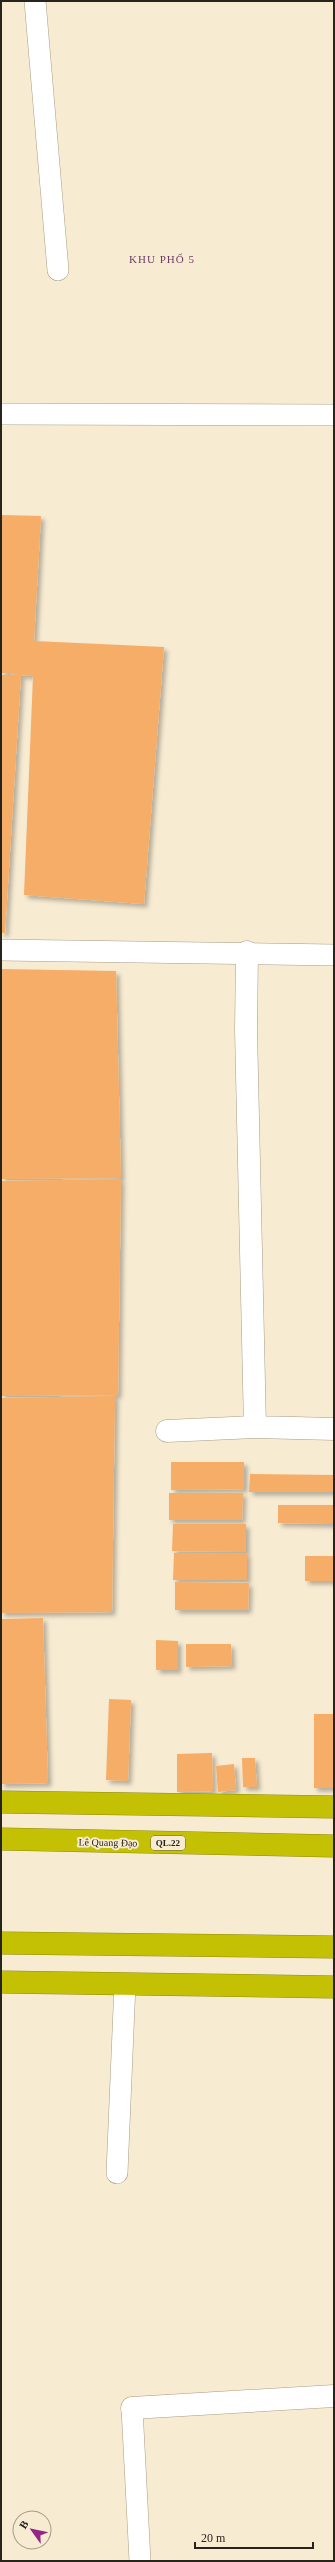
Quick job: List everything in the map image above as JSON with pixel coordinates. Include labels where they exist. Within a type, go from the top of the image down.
[{"type":"highway","points":[[1,1802],[334,1807]]},
{"type":"highway","name":"Lê Quang Đạo","points":[[1,1840],[334,1846]]},
{"type":"highway","points":[[1,1943],[334,1947]]},
{"type":"highway","points":[[1,1982],[334,1988]]},
{"type":"street","points":[[247,952],[246,1030],[255,1427]]},
{"type":"street","points":[[167,1431],[255,1427],[334,1429]]},
{"type":"street","points":[[132,2408],[334,2396]]},
{"type":"lane","points":[[35,1],[58,270]]},
{"type":"lane","points":[[1,414],[334,415]]},
{"type":"lane","points":[[1,950],[247,952],[334,955]]},
{"type":"lane","points":[[117,2173],[125,1984]]},
{"type":"lane","points":[[132,2408],[140,2561]]},
{"type":"building","points":[[1,515],[41,516],[34,641],[164,647],[144,904],[24,895],[33,676],[21,675],[5,933],[1,933],[1,675],[19,675],[1,673]]},
{"type":"building","points":[[1,969],[116,971],[121,1178],[1,1179]]},
{"type":"building","points":[[121,1179],[118,1395],[1,1396],[1,1181]]},
{"type":"building","points":[[115,1396],[112,1612],[1,1613],[1,1398]]},
{"type":"building","points":[[171,1462],[244,1462],[244,1489],[171,1490]]},
{"type":"building","points":[[250,1474],[334,1475],[334,1492],[249,1492]]},
{"type":"building","points":[[169,1493],[243,1493],[242,1520],[169,1520]]},
{"type":"building","points":[[278,1505],[334,1505],[334,1524],[278,1523]]},
{"type":"building","points":[[173,1524],[246,1524],[246,1552],[172,1551]]},
{"type":"building","points":[[174,1553],[247,1553],[247,1580],[173,1580]]},
{"type":"building","points":[[305,1556],[334,1556],[334,1581],[305,1581]]},
{"type":"building","points":[[175,1582],[249,1583],[248,1610],[175,1610]]},
{"type":"building","points":[[43,1618],[48,1783],[1,1784],[1,1619]]},
{"type":"building","points":[[156,1640],[178,1641],[178,1670],[156,1670]]},
{"type":"building","points":[[186,1644],[231,1644],[232,1666],[186,1667]]},
{"type":"building","points":[[109,1699],[131,1700],[128,1781],[106,1780]]},
{"type":"building","points":[[314,1714],[334,1714],[334,1788],[314,1788]]},
{"type":"building","points":[[212,1753],[213,1791],[177,1792],[177,1754]]},
{"type":"building","points":[[242,1758],[255,1758],[257,1787],[243,1787]]},
{"type":"building","points":[[234,1764],[236,1790],[218,1792],[216,1766]]},
{"type":"district","name":"KHU PHỐ 5","points":[[162,259]]}]
